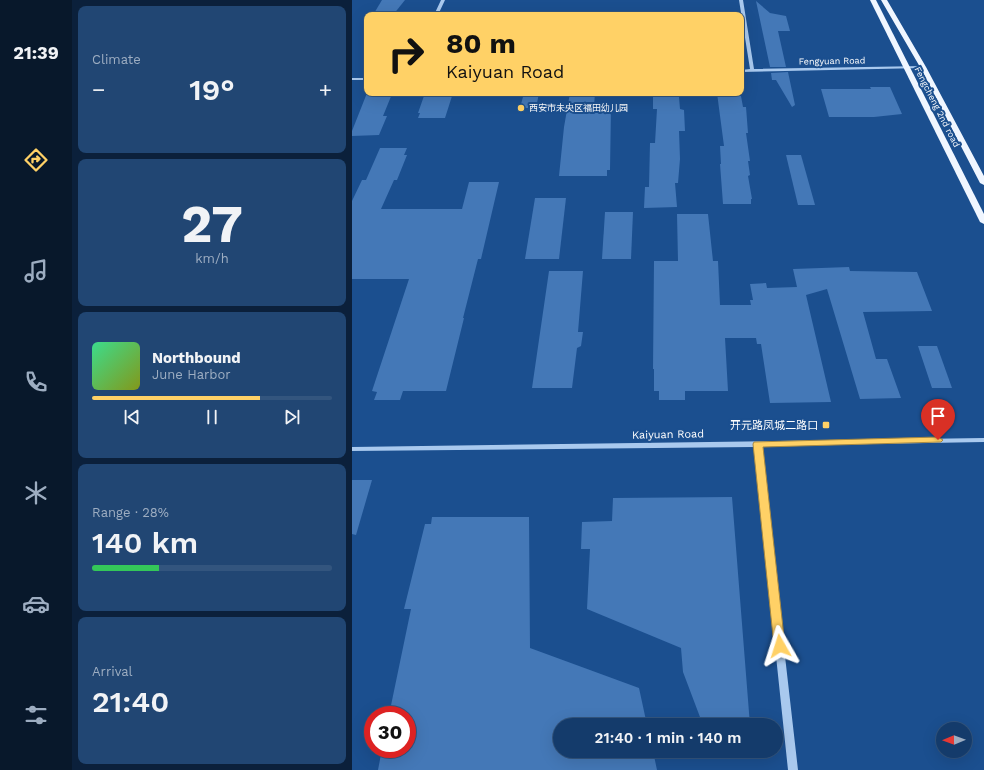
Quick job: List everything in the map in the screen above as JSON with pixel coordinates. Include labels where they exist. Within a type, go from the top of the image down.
[{"type":"main road","name":"Fengcheng 2nd road","points":[[873,0],[984,222]]},
{"type":"main road","name":"Fengcheng 2nd road","points":[[884,0],[923,67],[984,183]]},
{"type":"street","points":[[437,12],[443,0]]},
{"type":"street","points":[[741,0],[743,12]]},
{"type":"street","points":[[744,19],[752,71]]},
{"type":"street","name":"Fengyuan Road","points":[[744,71],[923,67]]},
{"type":"street","points":[[352,80],[364,79]]},
{"type":"street","name":"Kaiyuan Road","points":[[352,449],[984,440]]},
{"type":"street","points":[[757,444],[793,770]]},
{"type":"building","points":[[382,0],[405,0],[395,12],[375,12]]},
{"type":"building","points":[[756,1],[770,13],[786,16],[790,31],[778,31],[786,67],[770,67]]},
{"type":"building","points":[[788,72],[795,105],[792,107],[776,80],[772,80],[771,73]]},
{"type":"building","points":[[870,87],[890,87],[902,114],[874,117],[829,117],[821,89],[871,89]]},
{"type":"building","points":[[366,96],[391,96],[383,116],[387,116],[379,135],[352,136],[352,131]]},
{"type":"building","points":[[424,96],[452,96],[445,118],[418,118],[420,113],[418,113]]},
{"type":"building","points":[[523,96],[538,96],[536,108],[520,108]]},
{"type":"building","points":[[569,96],[595,96],[594,106],[611,106],[610,170],[607,170],[607,176],[559,176],[564,127]]},
{"type":"building","points":[[653,96],[676,96],[679,97],[680,109],[684,110],[685,131],[679,131],[680,159],[678,183],[675,183],[677,207],[644,208],[645,187],[649,187],[650,143],[655,143],[657,109],[653,109]]},
{"type":"building","points":[[717,96],[741,96],[743,107],[746,107],[748,133],[746,133],[750,161],[748,161],[750,175],[748,176],[752,199],[751,204],[723,204],[720,146],[724,146]]},
{"type":"building","points":[[380,148],[407,148],[404,155],[407,155],[397,180],[394,180],[381,209],[462,209],[469,182],[499,182],[481,259],[478,259],[446,391],[403,391],[400,400],[374,400],[377,392],[372,391],[409,279],[352,279],[352,201],[362,180],[366,180]]},
{"type":"building","points":[[786,155],[801,155],[815,205],[798,205]]},
{"type":"building","points":[[535,198],[566,198],[559,259],[525,259]]},
{"type":"building","points":[[605,212],[633,212],[631,259],[602,259]]},
{"type":"building","points":[[677,214],[708,214],[713,261],[718,261],[720,305],[751,305],[750,300],[753,300],[750,284],[766,283],[767,288],[797,287],[793,269],[849,267],[850,271],[917,272],[932,311],[863,312],[876,359],[887,359],[901,398],[860,399],[827,289],[806,295],[831,402],[770,403],[761,344],[757,344],[756,338],[725,338],[728,391],[685,391],[685,400],[659,400],[659,391],[654,391],[653,369],[654,261],[678,261]]},
{"type":"building","points":[[549,271],[583,271],[578,332],[583,332],[581,346],[577,348],[572,388],[532,388]]},
{"type":"building","points":[[918,346],[937,346],[952,388],[932,388]]},
{"type":"building","points":[[352,480],[372,480],[356,535],[352,534]]},
{"type":"building","points":[[732,497],[749,718],[700,718],[683,672],[681,648],[587,609],[590,549],[581,549],[582,522],[612,521],[613,498]]},
{"type":"building","points":[[432,517],[529,517],[530,648],[639,688],[645,718],[553,718],[553,758],[654,758],[657,770],[378,770],[380,758],[416,758],[416,706],[391,706],[411,609],[404,609],[425,524],[431,524]]},
{"type":"place","name":"西安市未央区福田幼儿园","points":[[521,108]]},
{"type":"place","name":"开元路凤城二路口","points":[[826,425]]},
{"type":"route","points":[[780,646],[757,444],[938,440]]}]
